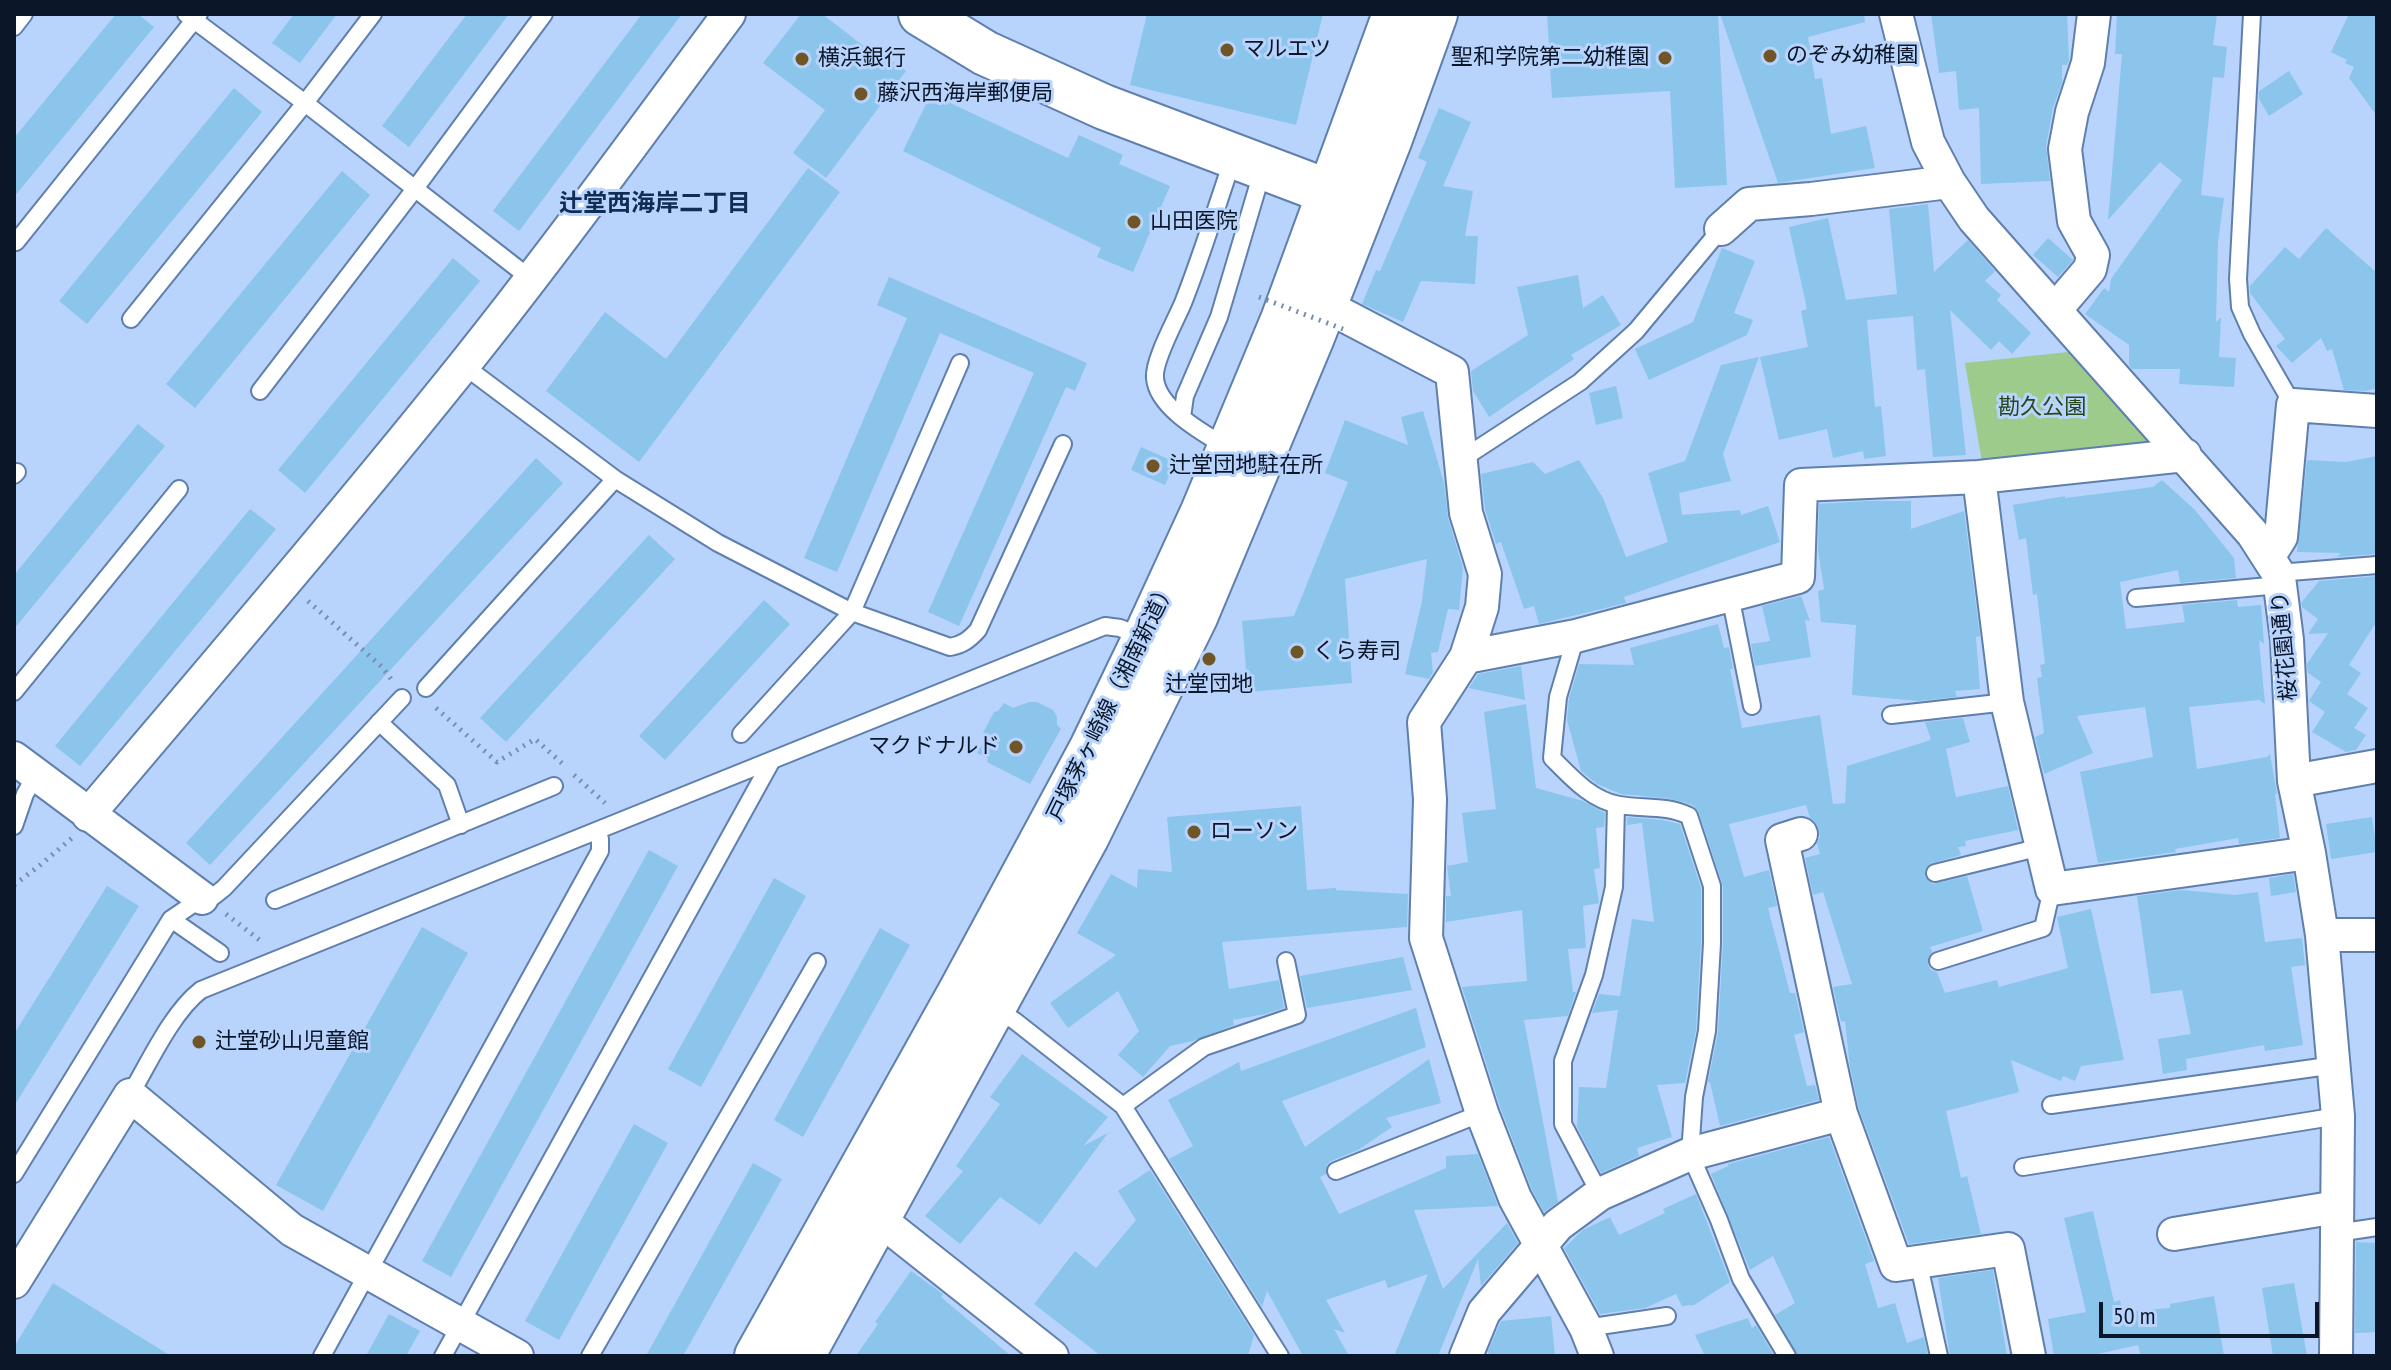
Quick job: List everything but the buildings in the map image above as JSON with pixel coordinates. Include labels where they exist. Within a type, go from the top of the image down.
[{"type":"main road","points":[[921,14],[985,53],[1104,107],[1347,199]]},
{"type":"main road","name":"戸塚茅ヶ崎線（湘南新道）","points":[[802,1356],[1086,838],[1195,617],[1255,476],[1333,317],[1347,199],[1395,14]]},
{"type":"main road","name":"戸塚茅ヶ崎線（湘南新道）","points":[[757,1356],[1084,764],[1203,512],[1283,320],[1347,199],[1435,14]]},
{"type":"street","points":[[83,824],[463,365],[729,14]]},
{"type":"street","points":[[1896,14],[1928,142],[1949,182],[1974,219],[2253,534],[2275,571]]},
{"type":"street","points":[[2055,310],[2090,269],[2093,255],[2074,221],[2065,149],[2072,112],[2088,63],[2094,14]]},
{"type":"street","points":[[1721,229],[1749,204],[1949,182]]},
{"type":"street","points":[[1333,317],[1452,372],[1466,513],[1485,574],[1482,607],[1466,657],[1424,722],[1430,799],[1426,938],[1482,1113],[1515,1198],[1591,1342]]},
{"type":"street","points":[[2275,571],[2293,405],[2377,411]]},
{"type":"street","points":[[1466,657],[1576,636],[1798,577],[1801,485],[1979,477],[2185,455]]},
{"type":"street","points":[[1979,477],[2007,702],[2052,889],[2309,853]]},
{"type":"street","name":"桜花園通り","points":[[2275,571],[2287,640],[2294,781],[2322,935],[2335,1065],[2338,1116],[2336,1356]]},
{"type":"street","points":[[2294,781],[2377,766]]},
{"type":"street","points":[[25,767],[83,824],[202,898]]},
{"type":"street","points":[[1801,834],[1782,840],[1841,1114],[1896,1265],[2008,1249],[2029,1356]]},
{"type":"street","points":[[2322,935],[2377,935]]},
{"type":"street","points":[[14,1282],[130,1095],[292,1230],[517,1356]]},
{"type":"street","points":[[1466,1356],[1484,1312],[1558,1225],[1600,1194],[1690,1154],[1841,1114]]},
{"type":"street","points":[[879,1219],[1052,1356]]},
{"type":"street","points":[[2174,1234],[2337,1220]]},
{"type":"lane","points":[[14,27],[24,14]]},
{"type":"lane","points":[[131,319],[373,14]]},
{"type":"lane","points":[[260,391],[544,14]]},
{"type":"lane","points":[[2252,14],[2238,279],[2240,307],[2293,405]]},
{"type":"lane","points":[[16,242],[193,16],[531,279]]},
{"type":"lane","points":[[1182,417],[1185,396],[1219,317],[1249,162]]},
{"type":"lane","points":[[1230,449],[1182,417],[1162,399],[1154,377],[1160,354],[1183,301],[1249,162]]},
{"type":"lane","points":[[1459,461],[1580,382],[1636,331],[1721,229]]},
{"type":"lane","points":[[741,734],[852,612],[960,363]]},
{"type":"lane","points":[[463,365],[615,479],[718,543],[852,612],[950,647],[961,645],[978,630],[1063,444]]},
{"type":"lane","points":[[427,694],[615,479]]},
{"type":"lane","points":[[14,692],[179,489]]},
{"type":"lane","points":[[2136,598],[2275,571],[2377,565]]},
{"type":"lane","points":[[1730,595],[1752,706]]},
{"type":"lane","points":[[130,1095],[180,1011],[201,990],[1105,626],[1145,638]]},
{"type":"lane","points":[[1576,636],[1558,697],[1552,758],[1582,788],[1616,805],[1677,810],[1689,816],[1712,886],[1707,1031],[1694,1097],[1690,1154],[1741,1279],[1787,1356]]},
{"type":"lane","points":[[14,1174],[171,919],[202,898],[214,896],[224,888],[379,722],[398,690]]},
{"type":"lane","points":[[1891,715],[2007,702]]},
{"type":"lane","points":[[379,722],[447,785],[461,825]]},
{"type":"lane","points":[[443,1356],[771,762]]},
{"type":"lane","points":[[14,826],[25,794],[25,767]]},
{"type":"lane","points":[[275,900],[554,786]]},
{"type":"lane","points":[[1600,1194],[1563,1124],[1563,1061],[1594,975],[1614,887],[1616,805]]},
{"type":"lane","points":[[322,1356],[600,851],[600,839]]},
{"type":"lane","points":[[1935,873],[2041,847]]},
{"type":"lane","points":[[1938,961],[2043,928],[2052,889]]},
{"type":"lane","points":[[171,919],[220,953]]},
{"type":"lane","points":[[1123,1106],[1204,1047],[1297,1015],[1286,961]]},
{"type":"lane","points":[[590,1356],[817,962]]},
{"type":"lane","points":[[994,1008],[1123,1106],[1280,1356]]},
{"type":"lane","points":[[2051,1105],[2335,1065]]},
{"type":"lane","points":[[1336,1171],[1482,1113]]},
{"type":"lane","points":[[2023,1167],[2338,1116]]},
{"type":"lane","points":[[2337,1220],[2377,1227]]},
{"type":"lane","points":[[1918,1261],[1939,1356]]},
{"type":"lane","points":[[1591,1342],[1667,1316]]},
{"type":"path","points":[[1259,297],[1333,317]]},
{"type":"path","points":[[286,581],[382,667],[398,690]]},
{"type":"path","points":[[427,694],[497,762],[535,739],[545,738]]},
{"type":"path","points":[[535,739],[615,812]]},
{"type":"path","points":[[14,885],[83,824]]},
{"type":"path","points":[[202,898],[264,945]]},
{"type":"green space","name":"勘久公園","points":[[2078,351],[2165,446],[1983,468],[1965,363]]},
{"type":"place","name":"マルエツ","points":[[1227,50]]},
{"type":"place","name":"のぞみ幼稚園","points":[[1770,56]]},
{"type":"place","name":"聖和学院第二幼稚園","points":[[1665,58]]},
{"type":"place","name":"横浜銀行","points":[[802,59]]},
{"type":"place","name":"藤沢西海岸郵便局","points":[[861,94]]},
{"type":"place","name":"山田医院","points":[[1134,222]]},
{"type":"place","name":"辻堂団地駐在所","points":[[1153,466]]},
{"type":"place","name":"くら寿司","points":[[1297,652]]},
{"type":"place","name":"辻堂団地","points":[[1209,659]]},
{"type":"place","name":"マクドナルド","points":[[1016,747]]},
{"type":"place","name":"ローソン","points":[[1194,832]]},
{"type":"place","name":"辻堂砂山児童館","points":[[199,1042]]},
{"type":"district","name":"辻堂西海岸二丁目","points":[[655,204]]}]
